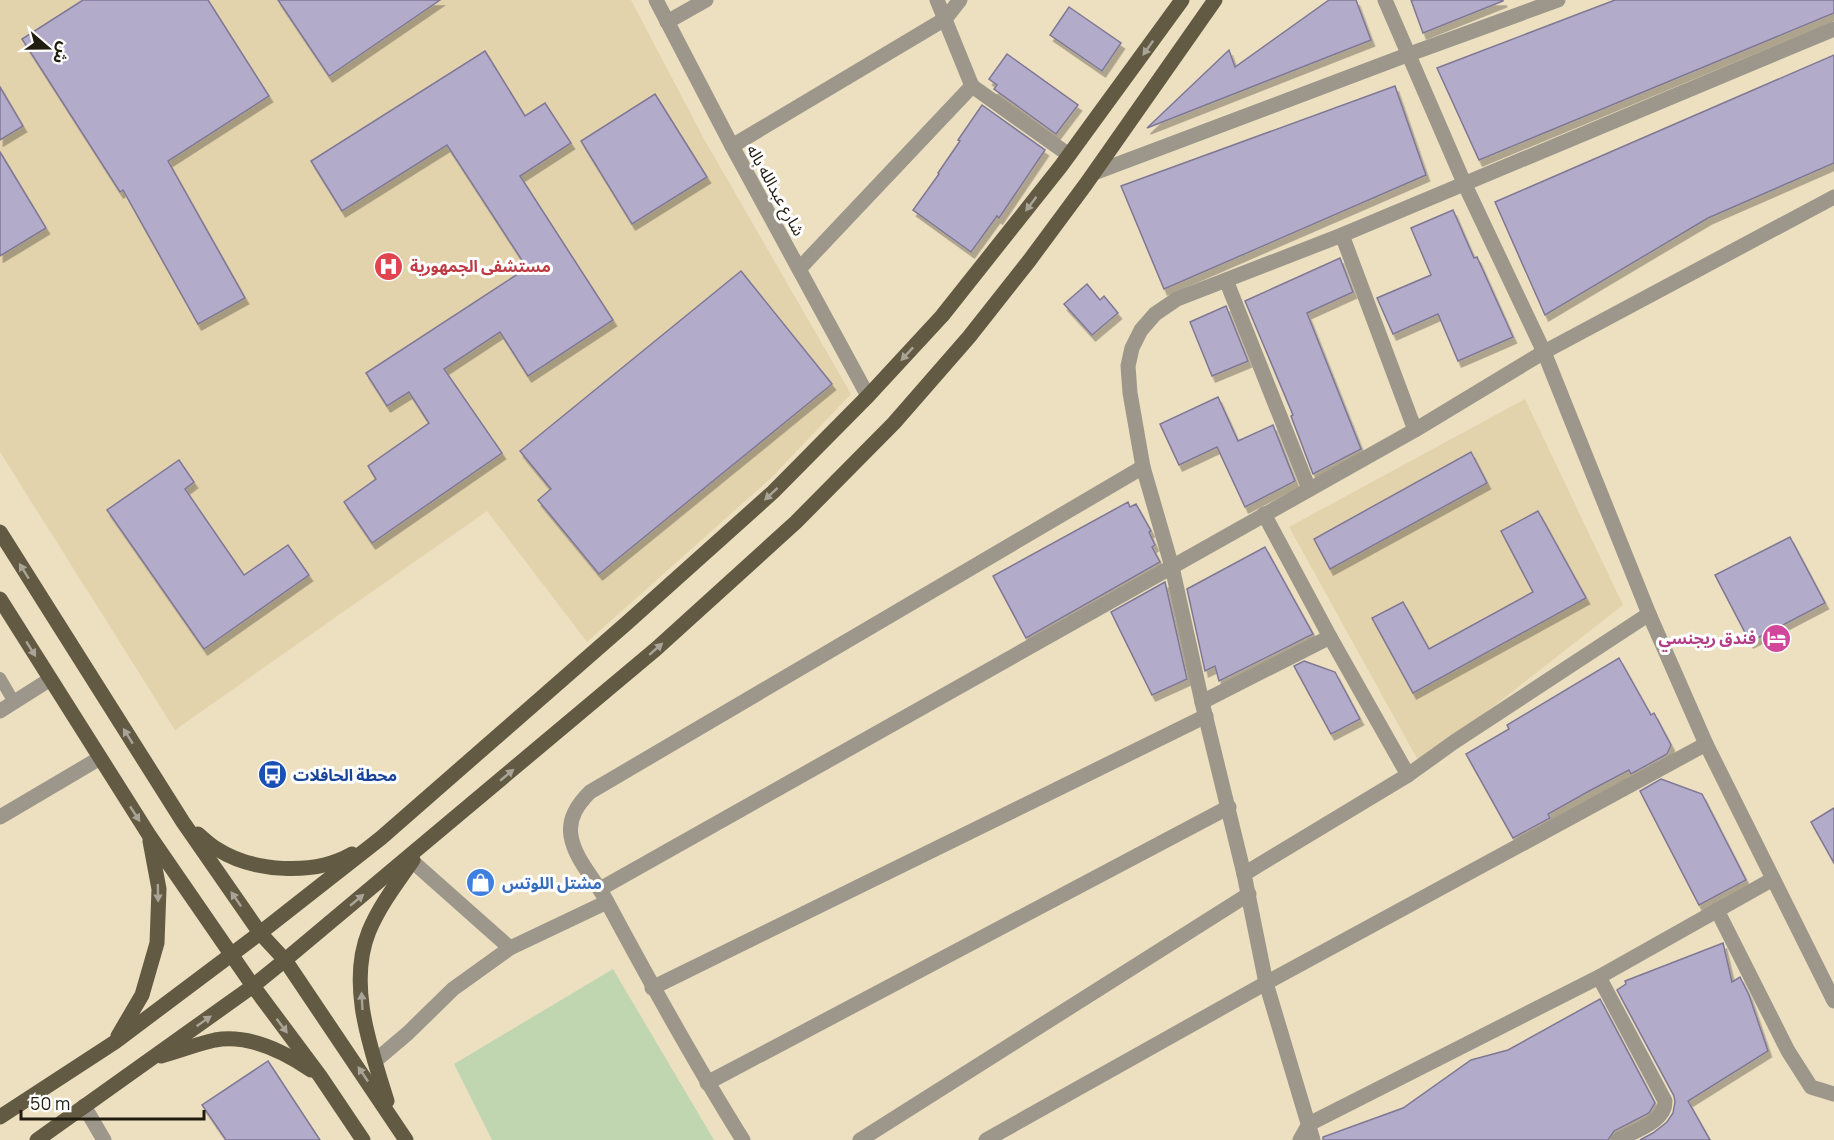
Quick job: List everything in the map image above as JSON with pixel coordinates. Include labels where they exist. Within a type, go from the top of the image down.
[{"type":"main road","points":[[0,1118],[115,1042],[381,838],[620,630],[765,499],[868,396],[942,316],[1002,243],[1069,155],[1182,0]]},
{"type":"main road","points":[[37,1140],[253,986],[285,960],[656,649],[810,509],[894,423],[969,337],[1094,173],[1215,0]]},
{"type":"main road","points":[[0,532],[183,822],[260,933],[285,960],[406,1140]]},
{"type":"main road","points":[[0,600],[149,835],[363,1140]]},
{"type":"main road","points":[[183,822],[217,850],[257,866],[300,869],[343,860],[381,838]]},
{"type":"main road","points":[[115,1042],[141,995],[157,943],[159,889],[149,835]]},
{"type":"main road","points":[[393,1118],[363,1012],[360,968],[369,932],[385,900],[425,843]]},
{"type":"main road","points":[[147,1061],[217,1040],[254,1041],[288,1054],[320,1076]]},
{"type":"street","name":"شارع عبدالله باله","points":[[656,0],[732,146],[868,396]]},
{"type":"street","points":[[667,22],[706,0]]},
{"type":"street","points":[[937,0],[972,86],[1069,155]]},
{"type":"street","points":[[732,146],[945,19],[960,0]]},
{"type":"street","points":[[1385,0],[1465,185],[1544,352],[1649,614],[1706,744],[1834,1001]]},
{"type":"street","points":[[1094,173],[1558,0]]},
{"type":"street","points":[[1313,1140],[1266,982],[1229,807],[1172,567],[1143,466],[1130,393],[1128,366],[1131,348],[1141,330],[1155,314],[1177,299],[1465,185],[1834,29]]},
{"type":"street","points":[[799,269],[972,86]]},
{"type":"street","points":[[375,1061],[408,1033],[453,989],[510,948],[1264,514],[1415,430],[1544,352],[1834,197]]},
{"type":"street","points":[[1342,235],[1415,430]]},
{"type":"street","points":[[1226,280],[1309,489]]},
{"type":"street","points":[[743,1140],[707,1083],[652,988],[603,896],[575,851],[571,833],[573,815],[580,802],[590,792],[1143,466]]},
{"type":"street","points":[[1264,514],[1408,775]]},
{"type":"street","points":[[1244,874],[1408,775],[1454,742],[1649,614]]},
{"type":"street","points":[[652,988],[1204,709],[1330,637]]},
{"type":"street","points":[[0,711],[49,680]]},
{"type":"street","points":[[986,1140],[1266,982],[1706,744]]},
{"type":"street","points":[[0,818],[100,758]]},
{"type":"street","points":[[707,1083],[1229,807]]},
{"type":"street","points":[[412,861],[510,948]]},
{"type":"street","points":[[1300,1140],[1309,1124],[1599,977],[1773,879]]},
{"type":"street","points":[[860,1140],[1248,894]]},
{"type":"street","points":[[1717,910],[1788,1051],[1811,1087],[1834,1094]]},
{"type":"street","points":[[1599,977],[1665,1101],[1665,1109],[1660,1117],[1618,1140]]},
{"type":"street","points":[[84,1106],[104,1140]]},
{"type":"lane","points":[[0,678],[14,702]]},
{"type":"shaded area","name":"مستشفى الجمهورية","points":[[0,0],[631,0],[704,139],[851,394],[771,478],[587,642],[487,511],[175,730],[0,452]]},
{"type":"shaded area","points":[[1525,399],[1623,605],[1420,764],[1289,527]]},
{"type":"green space","points":[[613,969],[714,1140],[492,1140],[454,1064]]},
{"type":"building","points":[[83,0],[208,0],[269,96],[168,161],[245,298],[198,324],[123,190],[120,192],[22,39]]},
{"type":"building","points":[[278,0],[440,0],[329,76]]},
{"type":"building","points":[[1329,0],[1356,0],[1371,40],[1147,128],[1229,50],[1235,67]]},
{"type":"building","points":[[1411,0],[1503,0],[1503,1],[1423,33]]},
{"type":"building","points":[[1615,0],[1834,0],[1834,13],[1479,160],[1437,68]]},
{"type":"building","points":[[1069,7],[1121,43],[1102,71],[1050,35]]},
{"type":"building","points":[[485,51],[525,116],[545,103],[571,143],[520,176],[613,320],[528,376],[500,332],[444,369],[502,453],[372,543],[344,502],[376,479],[368,466],[429,423],[409,392],[387,406],[366,373],[527,268],[447,145],[342,211],[311,161]]},
{"type":"building","points":[[1007,54],[1078,105],[1056,134],[994,89],[997,85],[989,79]]},
{"type":"building","points":[[1834,55],[1834,163],[1708,218],[1545,315],[1495,202]]},
{"type":"building","points":[[1395,86],[1426,175],[1164,289],[1121,186]]},
{"type":"building","points":[[0,87],[23,126],[0,140]]},
{"type":"building","points":[[655,94],[707,177],[632,224],[581,141]]},
{"type":"building","points":[[982,105],[1045,150],[999,218],[997,216],[971,252],[913,210],[939,174],[960,141],[958,140]]},
{"type":"building","points":[[0,152],[46,228],[0,256]]},
{"type":"building","points":[[1453,210],[1513,337],[1458,361],[1438,314],[1393,334],[1377,298],[1431,275],[1411,228]]},
{"type":"building","points":[[1340,258],[1353,292],[1307,313],[1361,449],[1313,474],[1291,416],[1293,415],[1245,301]]},
{"type":"building","points":[[741,271],[832,384],[599,574],[538,500],[551,489],[520,451]]},
{"type":"building","points":[[1087,284],[1100,300],[1104,296],[1118,313],[1092,335],[1064,304]]},
{"type":"building","points":[[1226,306],[1248,361],[1212,376],[1190,322]]},
{"type":"building","points":[[1218,397],[1238,441],[1273,425],[1295,481],[1245,507],[1217,447],[1179,465],[1160,424]]},
{"type":"building","points":[[1471,452],[1487,483],[1330,569],[1314,539]]},
{"type":"building","points":[[179,460],[194,482],[185,489],[244,575],[288,545],[309,575],[204,649],[107,510]]},
{"type":"building","points":[[1128,502],[1130,507],[1136,504],[1151,531],[1149,532],[1155,545],[1152,547],[1160,562],[1026,638],[993,576]]},
{"type":"building","points":[[1538,511],[1586,598],[1413,693],[1372,618],[1403,602],[1429,649],[1533,592],[1501,531]]},
{"type":"building","points":[[1790,537],[1825,603],[1750,642],[1715,575]]},
{"type":"building","points":[[1265,547],[1313,634],[1219,681],[1215,666],[1205,671],[1187,589]]},
{"type":"building","points":[[1165,582],[1187,679],[1152,695],[1111,612]]},
{"type":"building","points":[[1619,658],[1651,715],[1654,713],[1671,745],[1667,754],[1631,774],[1629,770],[1591,790],[1548,814],[1550,818],[1513,838],[1466,754],[1509,729],[1507,725]]},
{"type":"building","points":[[1304,661],[1335,672],[1360,719],[1331,734],[1294,666]]},
{"type":"building","points":[[1661,779],[1702,794],[1746,880],[1699,905],[1640,791]]},
{"type":"building","points":[[1834,808],[1834,863],[1811,822]]},
{"type":"building","points":[[1723,943],[1732,982],[1740,977],[1749,995],[1768,1051],[1688,1101],[1710,1140],[1640,1140],[1667,1122],[1673,1113],[1675,1102],[1674,1096],[1617,990],[1626,984],[1625,981]]},
{"type":"building","points":[[1600,999],[1655,1103],[1649,1113],[1614,1131],[1608,1140],[1323,1140],[1323,1137],[1403,1108],[1471,1060],[1508,1050]]},
{"type":"building","points":[[268,1061],[320,1140],[226,1140],[202,1105]]},
{"type":"place","name":"مستشفى الجمهورية","points":[[389,266]]},
{"type":"place","name":"فندق ريجنسي","points":[[1777,638]]},
{"type":"place","name":"محطة الحافلات","points":[[272,775]]},
{"type":"place","name":"مشتل اللوتس","points":[[481,883]]}]
